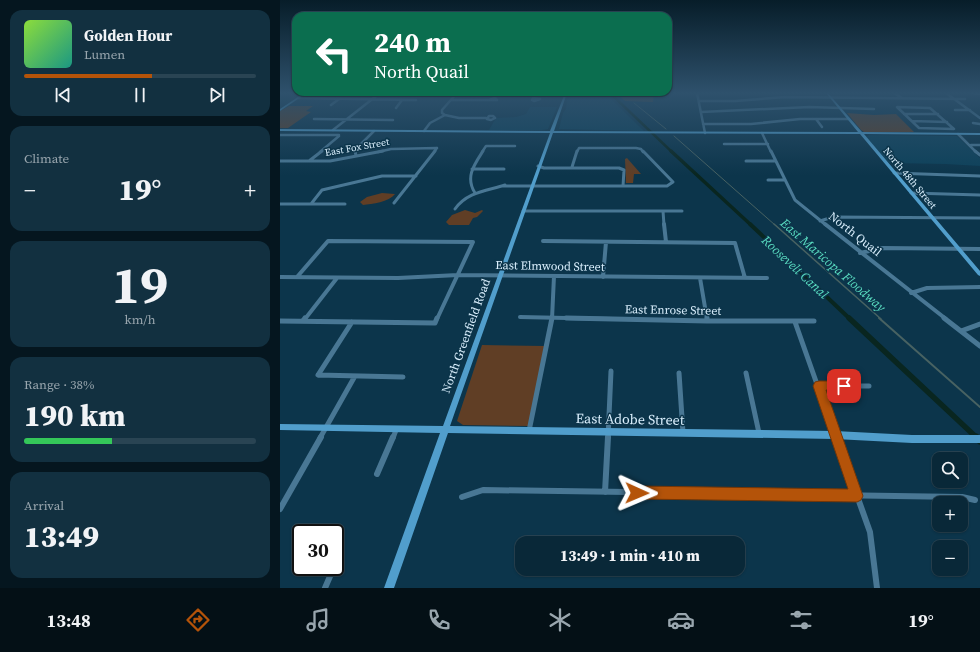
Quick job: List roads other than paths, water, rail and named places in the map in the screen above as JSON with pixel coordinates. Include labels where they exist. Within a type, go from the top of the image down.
[{"type":"main road","name":"North Greenfield Road","points":[[389,588],[555,120]]},
{"type":"main road","name":"North 48th Street","points":[[849,120],[980,274]]},
{"type":"main road","points":[[280,130],[980,134]]},
{"type":"main road","name":"East Adobe Street","points":[[280,427],[396,430],[759,433],[912,439],[980,439]]},
{"type":"street","points":[[333,130],[345,120]]},
{"type":"street","points":[[424,131],[428,129],[430,124],[434,120]]},
{"type":"street","points":[[702,120],[705,133]]},
{"type":"street","points":[[703,124],[751,124],[784,120]]},
{"type":"street","points":[[817,120],[822,127]]},
{"type":"street","points":[[912,121],[947,122],[954,129],[922,129],[912,121]]},
{"type":"street","points":[[973,124],[980,124]]},
{"type":"street","points":[[938,129],[944,134]]},
{"type":"street","points":[[356,156],[355,150],[374,131]]},
{"type":"street","name":"North Quail","points":[[762,133],[795,200],[860,253],[980,346]]},
{"type":"street","points":[[958,134],[980,155]]},
{"type":"street","points":[[280,135],[339,136],[309,161]]},
{"type":"street","points":[[724,144],[768,144]]},
{"type":"street","points":[[971,145],[980,145]]},
{"type":"street","points":[[475,193],[469,184],[468,176],[486,146],[515,146]]},
{"type":"street","name":"East Fox Street","points":[[280,161],[330,161],[391,149],[437,148],[416,176]]},
{"type":"street","points":[[455,209],[459,202],[475,193],[503,186],[667,186],[672,184],[672,180],[641,149],[638,148],[577,149],[572,167]]},
{"type":"street","points":[[746,161],[776,161]]},
{"type":"street","points":[[538,166],[621,168],[624,170],[623,186]]},
{"type":"street","points":[[472,169],[504,169]]},
{"type":"street","points":[[894,173],[980,176]]},
{"type":"street","points":[[311,204],[322,190],[382,176],[416,176]]},
{"type":"street","points":[[394,203],[400,198],[416,176]]},
{"type":"street","points":[[768,180],[785,180]]},
{"type":"street","points":[[911,193],[980,194]]},
{"type":"street","points":[[280,204],[345,204]]},
{"type":"street","points":[[523,211],[682,211]]},
{"type":"street","points":[[663,211],[666,242]]},
{"type":"street","points":[[820,221],[833,217],[980,218]]},
{"type":"street","points":[[280,321],[435,323],[473,242],[328,241],[297,277]]},
{"type":"street","points":[[543,241],[735,243],[745,278]]},
{"type":"street","points":[[603,277],[606,242]]},
{"type":"street","points":[[860,253],[883,248],[980,249]]},
{"type":"street","name":"East Elmwood Street","points":[[280,277],[398,278],[458,275],[767,278]]},
{"type":"street","points":[[529,431],[552,318],[554,276]]},
{"type":"street","points":[[303,321],[336,278]]},
{"type":"street","points":[[700,278],[707,321]]},
{"type":"street","points":[[911,293],[927,288],[980,287]]},
{"type":"street","name":"East Enrose Street","points":[[520,317],[707,321],[814,321]]},
{"type":"street","points":[[352,322],[318,376],[403,376]]},
{"type":"street","points":[[795,322],[870,532],[877,588]]},
{"type":"street","points":[[961,331],[980,324]]},
{"type":"street","points":[[605,492],[611,371]]},
{"type":"street","points":[[679,373],[683,433]]},
{"type":"street","points":[[746,373],[759,433]]},
{"type":"street","points":[[280,509],[356,376]]},
{"type":"street","points":[[819,386],[869,386]]},
{"type":"street","points":[[377,474],[396,430]]},
{"type":"street","points":[[462,497],[483,490],[962,497],[974,500]]},
{"type":"street","points":[[325,588],[330,576]]},
{"type":"waterway","name":"Roosevelt Canal","points":[[639,120],[672,152]]},
{"type":"waterway","name":"East Maricopa Floodway","points":[[655,120],[666,129]]},
{"type":"waterway","name":"East Maricopa Floodway","points":[[674,136],[775,225]]},
{"type":"waterway","name":"Roosevelt Canal","points":[[671,151],[751,225]]},
{"type":"waterway","name":"Roosevelt Canal","points":[[750,224],[850,319]]},
{"type":"waterway","name":"East Maricopa Floodway","points":[[774,224],[881,319]]},
{"type":"waterway","name":"Roosevelt Canal","points":[[849,318],[977,438]]},
{"type":"waterway","name":"East Maricopa Floodway","points":[[879,318],[980,407]]},
{"type":"waterway","name":"Roosevelt Canal","points":[[977,438],[980,441]]}]
